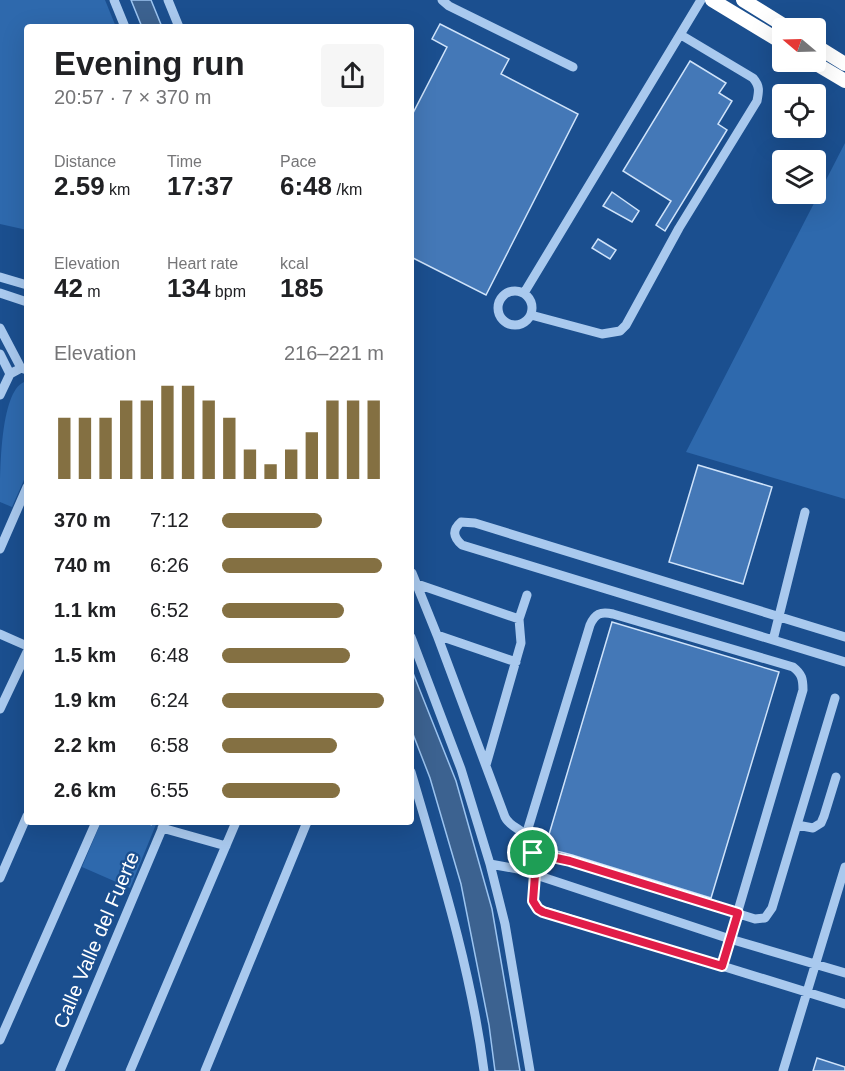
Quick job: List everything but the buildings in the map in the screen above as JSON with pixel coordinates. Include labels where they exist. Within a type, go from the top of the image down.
[{"type":"highway","points":[[712,0],[772,36]]},
{"type":"highway","points":[[743,0],[772,18]]},
{"type":"highway","points":[[826,52],[845,64]]},
{"type":"highway","points":[[826,70],[845,81]]},
{"type":"street","points":[[114,0],[124,24]]},
{"type":"street","points":[[168,0],[178,24]]},
{"type":"street","points":[[442,0],[573,67]]},
{"type":"street","points":[[524,293],[701,0]]},
{"type":"street","points":[[531,315],[602,334],[620,331],[626,325],[679,228],[757,101],[758,83],[753,78],[681,35]]},
{"type":"street","points":[[24,284],[2,277],[0,292],[24,301]]},
{"type":"street","points":[[513,291],[524,293],[532,303],[531,315],[523,324],[511,326],[498,314],[499,302],[507,293],[513,291]]},
{"type":"street","points":[[0,328],[4,346],[24,369],[10,374],[0,395]]},
{"type":"street","points":[[0,354],[10,374]]},
{"type":"street","points":[[0,549],[24,494]]},
{"type":"street","points":[[773,640],[805,512]]},
{"type":"street","points":[[845,637],[475,523],[461,522],[454,533],[456,540],[462,545],[845,662]]},
{"type":"street","points":[[414,577],[507,822],[526,836],[533,853],[535,875],[533,901],[538,909],[845,1004]]},
{"type":"street","points":[[417,584],[519,619]]},
{"type":"street","points":[[486,765],[522,643],[519,619],[527,595]]},
{"type":"street","points":[[526,836],[590,625],[597,615],[613,614],[786,664],[800,672],[803,690],[722,966]]},
{"type":"street","points":[[0,634],[24,645]]},
{"type":"street","points":[[437,635],[516,662]]},
{"type":"street","points":[[414,645],[461,769],[490,864],[505,924],[530,1071]]},
{"type":"street","points":[[0,706],[24,658]]},
{"type":"street","points":[[533,853],[570,861],[761,920],[769,915],[835,698]]},
{"type":"street","points":[[797,825],[813,828],[821,823],[836,777]]},
{"type":"street","points":[[414,782],[448,898],[475,1008],[484,1071]]},
{"type":"street","points":[[0,878],[24,823]]},
{"type":"street","points":[[0,1040],[95,825]]},
{"type":"street","points":[[163,825],[226,846]]},
{"type":"street","name":"Calle Valle del Fuerte","points":[[60,1071],[163,825]]},
{"type":"street","points":[[130,1071],[235,825]]},
{"type":"street","points":[[205,1071],[306,825]]},
{"type":"street","points":[[490,864],[510,867],[730,939],[845,973]]},
{"type":"street","points":[[783,1071],[845,867]]},
{"type":"shaded area","points":[[0,0],[105,0],[115,24],[24,24],[24,229],[0,224]]},
{"type":"shaded area","points":[[131,0],[151,0],[161,24],[141,24]]},
{"type":"shaded area","points":[[845,143],[845,499],[686,452],[814,204],[826,204],[826,180]]},
{"type":"shaded area","points":[[24,382],[24,480],[12,507],[0,502],[0,472],[6,417],[16,389]]},
{"type":"shaded area","points":[[414,676],[456,781],[492,909],[520,1071],[495,1071],[489,1025],[461,884],[430,778],[414,737]]},
{"type":"shaded area","points":[[100,825],[156,825],[130,888],[82,867]]},
{"type":"route","points":[[533,853],[570,861],[738,913],[722,966],[543,912],[535,906],[533,901],[535,875],[533,853]]}]
